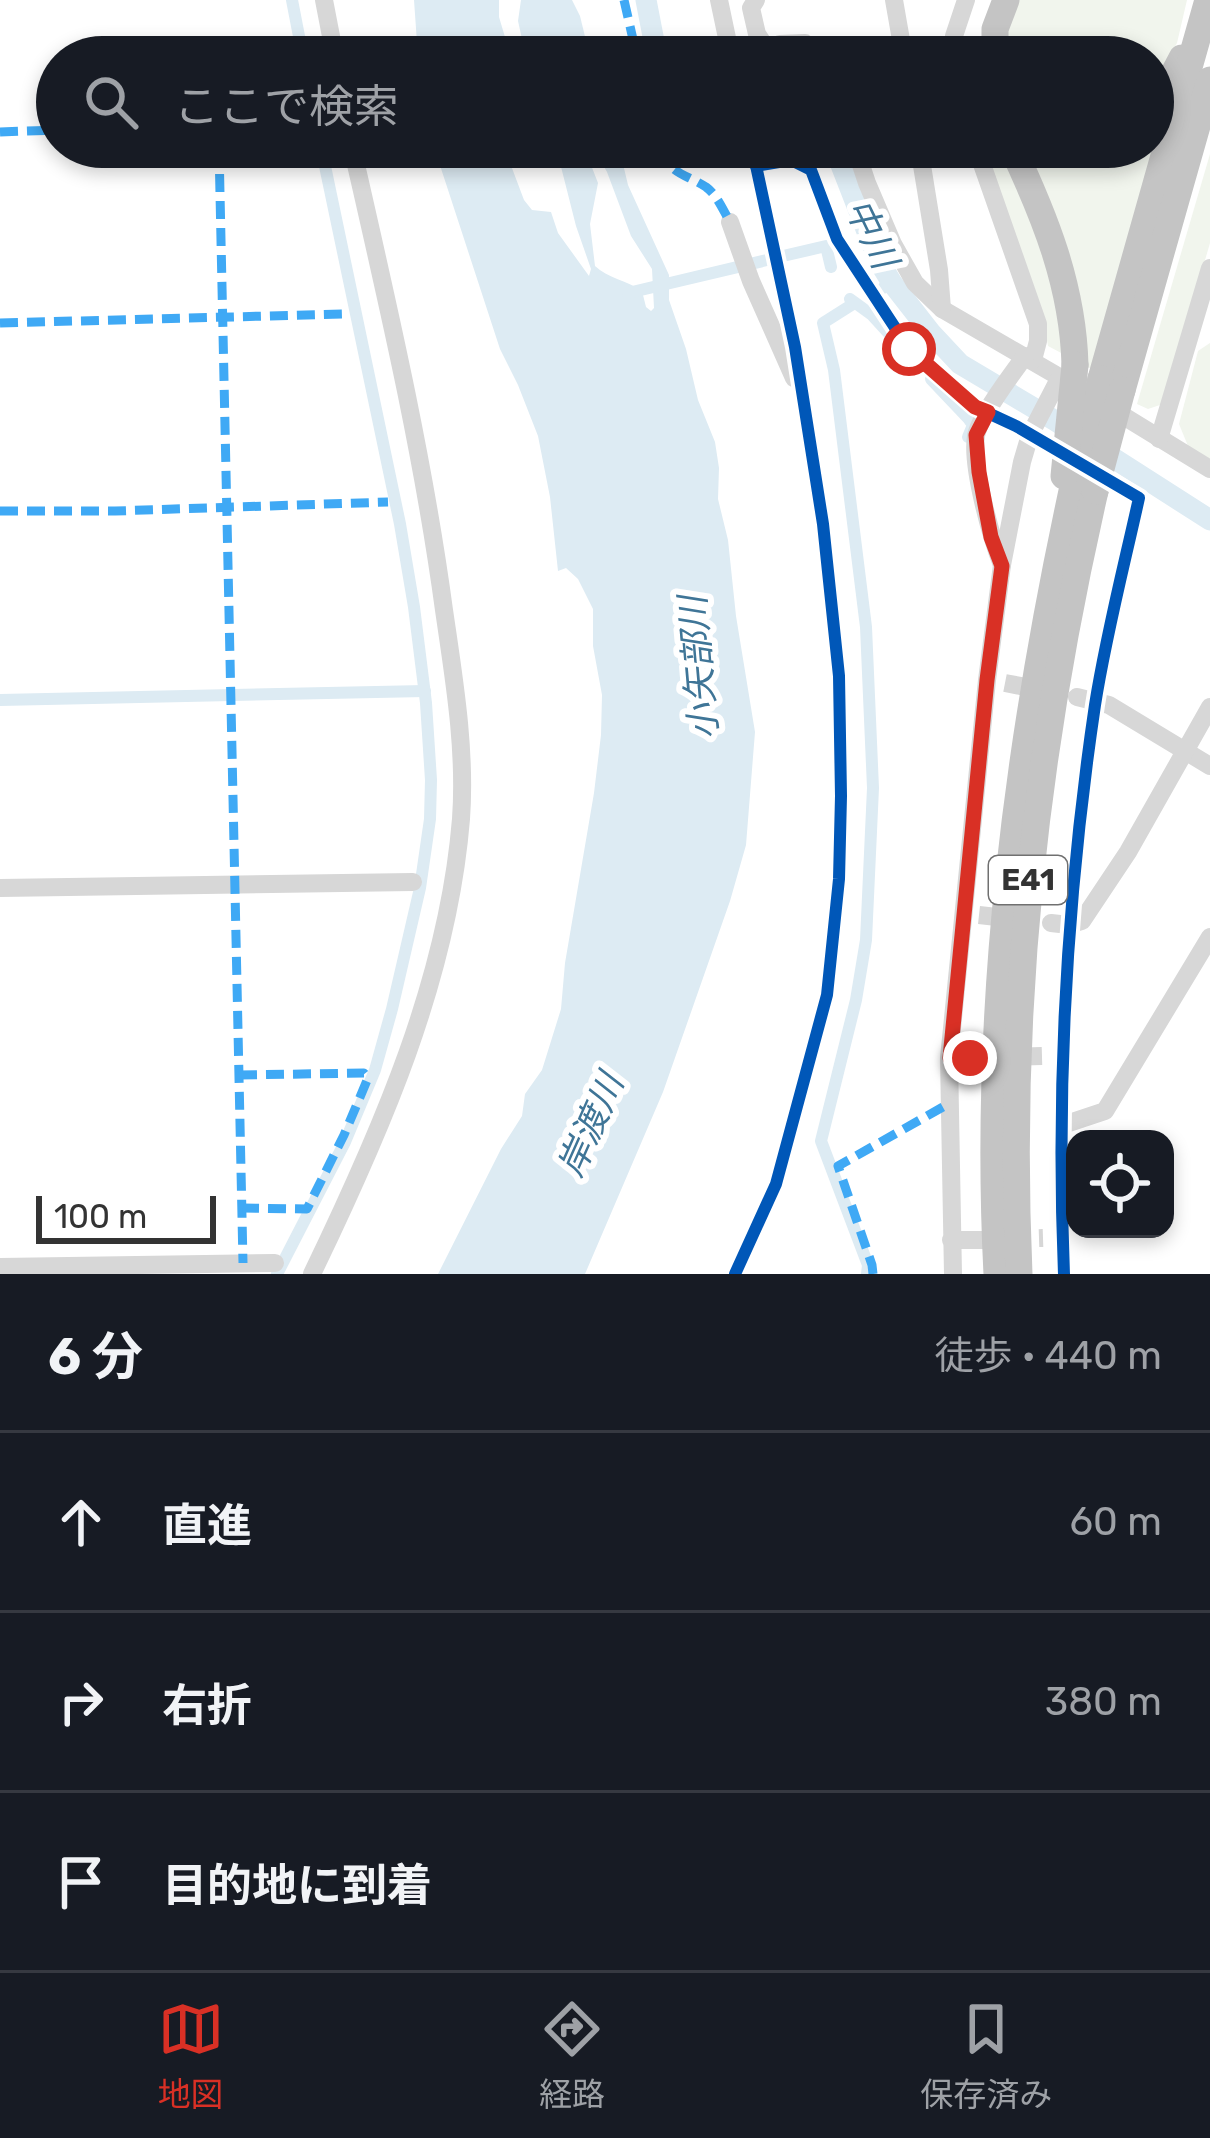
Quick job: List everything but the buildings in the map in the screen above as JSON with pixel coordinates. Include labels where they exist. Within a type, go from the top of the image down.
[{"type":"highway","points":[[978,36],[988,0]]},
{"type":"highway","points":[[995,36],[1006,0]]},
{"type":"highway","points":[[1174,75],[1205,0]]},
{"type":"highway","name":"E41","points":[[1174,128],[1205,0]]},
{"type":"highway","name":"E41","points":[[998,1274],[996,1037],[1002,934],[1034,649],[1078,483],[1210,80]]},
{"type":"highway","points":[[1112,384],[1210,119]]},
{"type":"highway","points":[[1022,168],[1061,266],[1072,322],[1062,379],[1073,404],[1078,483]]},
{"type":"highway","name":"E41","points":[[1112,384],[1164,168]]},
{"type":"highway","name":"E41","points":[[1019,1274],[1018,1038],[1031,844],[1059,657],[1078,483]]},
{"type":"street","points":[[324,0],[331,36]]},
{"type":"street","points":[[718,0],[726,36]]},
{"type":"street","points":[[757,0],[751,8],[758,36]]},
{"type":"street","points":[[894,0],[900,36]]},
{"type":"street","points":[[954,36],[966,0]]},
{"type":"street","points":[[312,1274],[389,1105],[437,957],[455,869],[462,781],[456,694],[430,510],[357,168]]},
{"type":"street","points":[[735,1274],[776,1184],[814,1048],[827,995],[839,879],[839,676],[823,524],[776,250],[757,168]]},
{"type":"street","points":[[807,168],[837,239],[909,349],[975,407],[991,408],[1139,498],[1087,698],[1074,861],[1060,924],[1052,1056],[1063,1125],[1053,1238],[1064,1274]]},
{"type":"street","points":[[862,168],[893,244],[915,283],[942,309],[1210,470]]},
{"type":"street","points":[[922,168],[942,309]]},
{"type":"street","points":[[983,168],[1038,324],[1039,341],[1007,381],[976,435],[991,537],[1002,566]]},
{"type":"street","points":[[730,222],[791,375],[801,386]]},
{"type":"street","points":[[1159,439],[1210,268]]},
{"type":"street","points":[[953,1274],[960,1058],[970,914],[996,681],[1002,566],[1022,462],[1032,432],[1062,379]]},
{"type":"street","points":[[1087,698],[1109,705],[1210,766]]},
{"type":"street","points":[[1060,924],[1082,921],[1128,852],[1210,707]]},
{"type":"street","points":[[0,888],[413,881]]},
{"type":"street","points":[[1063,1125],[1106,1112],[1210,937]]},
{"type":"street","points":[[951,1240],[983,1240]]},
{"type":"street","points":[[0,1267],[275,1263]]},
{"type":"shaded area","points":[[1016,0],[1187,0],[1174,48],[1174,36],[1006,35]]},
{"type":"shaded area","points":[[1210,154],[1210,243],[1163,404],[1148,409],[1137,404]]},
{"type":"shaded area","points":[[988,168],[1011,168],[1052,269],[1065,355],[1048,346]]},
{"type":"shaded area","points":[[1027,168],[1148,168],[1092,369],[1082,365]]},
{"type":"shaded area","points":[[1210,343],[1210,459],[1188,446],[1179,424],[1198,351]]},
{"type":"water","points":[[414,0],[499,0],[505,36],[417,36]]},
{"type":"water","points":[[521,0],[572,0],[585,36],[521,36]]},
{"type":"water","points":[[441,168],[512,168],[524,200],[532,210],[551,212],[558,233],[589,276],[591,269],[561,168],[592,168],[598,183],[590,224],[595,266],[642,291],[651,311],[652,269],[631,236],[605,168],[624,168],[669,275],[669,300],[715,442],[718,499],[755,732],[746,845],[730,901],[663,1092],[585,1274],[438,1274],[522,1116],[525,1094],[542,1070],[561,1009],[601,735],[593,609],[578,579],[566,568],[558,571],[538,436],[500,349]]},
{"type":"waterway","points":[[292,0],[299,36]]},
{"type":"waterway","name":"中川","points":[[646,0],[653,36]]},
{"type":"waterway","points":[[277,1274],[345,1142],[375,1070],[420,888],[430,819],[426,703],[414,607],[325,168]]},
{"type":"waterway","name":"中川","points":[[842,168],[878,260],[960,364],[1210,520]]},
{"type":"waterway","points":[[783,256],[826,246],[831,267]]},
{"type":"waterway","points":[[628,293],[767,260]]},
{"type":"waterway","points":[[883,288],[892,283]]},
{"type":"waterway","points":[[850,299],[893,338]]},
{"type":"waterway","points":[[853,304],[823,323],[834,370],[866,627],[873,788],[866,940],[821,1141],[868,1265],[867,1274]]},
{"type":"waterway","points":[[931,379],[973,425],[968,437]]},
{"type":"waterway","points":[[0,700],[425,691]]},
{"type":"tunnel","points":[[1005,683],[1041,690]]},
{"type":"tunnel","points":[[979,915],[1016,919]]},
{"type":"tunnel","points":[[970,1058],[1042,1056]]},
{"type":"tunnel","points":[[1012,1239],[1043,1238]]},
{"type":"marked path","points":[[624,0],[632,36]]},
{"type":"marked path","points":[[0,132],[36,131]]},
{"type":"marked path","points":[[219,168],[243,1263]]},
{"type":"marked path","points":[[673,168],[710,190],[730,222]]},
{"type":"marked path","points":[[0,323],[344,314]]},
{"type":"marked path","points":[[0,511],[388,502]]},
{"type":"marked path","points":[[239,1075],[364,1073],[368,1078],[307,1209],[243,1208]]},
{"type":"marked path","points":[[873,1274],[838,1166],[950,1103]]},
{"type":"cycle path","points":[[735,1274],[776,1184],[827,995],[839,879],[841,796],[839,676],[823,524],[795,347],[757,168]]},
{"type":"cycle path","points":[[807,168],[837,239],[909,349],[975,407],[1139,498],[1099,679],[1077,847],[1063,1060],[1064,1274]]},
{"type":"route","points":[[909,349],[975,407],[988,412],[976,435],[979,472],[991,537],[1002,566],[950,1058],[970,1058]]},
{"type":"water label","name":"小矢部川","points":[[698,668]]},
{"type":"water label","name":"岸渡川","points":[[590,1125]]}]
